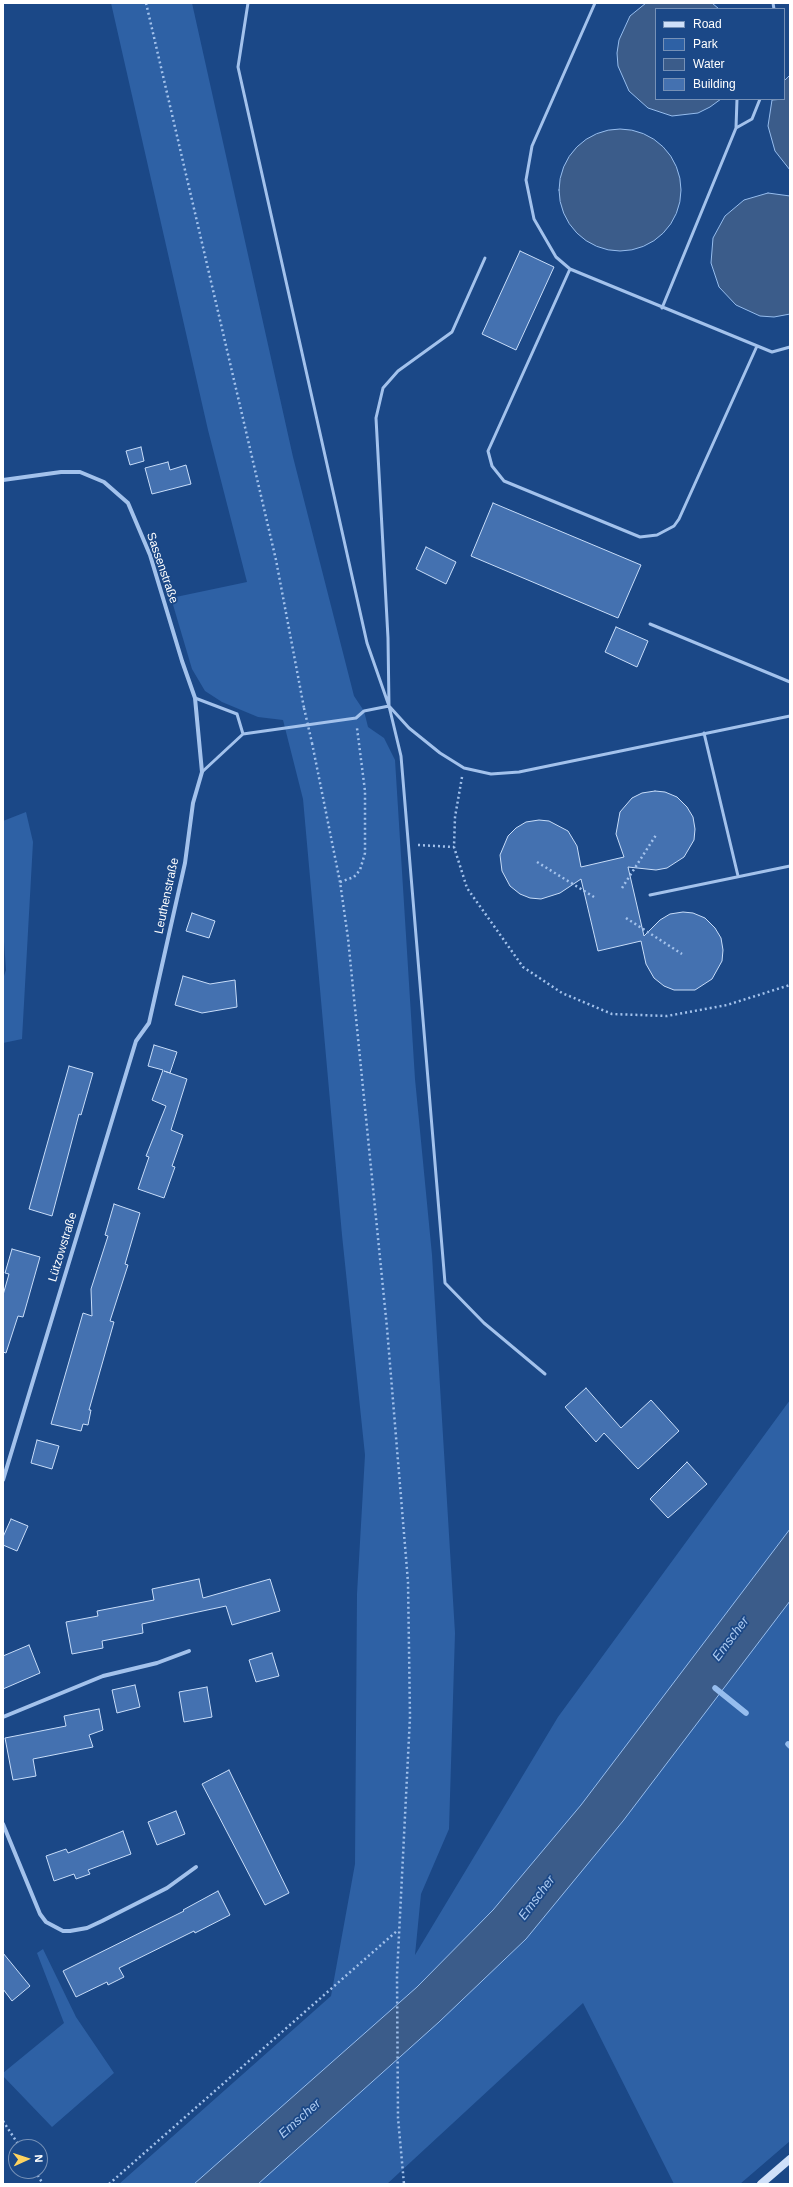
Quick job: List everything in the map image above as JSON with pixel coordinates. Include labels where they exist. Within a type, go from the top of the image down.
[{"type":"street","name":"Sassenstraße","points":[[3,480],[61,472],[80,472],[104,482],[128,503],[150,555],[182,662],[195,698],[202,772]]},
{"type":"street","name":"Leuthenstraße","points":[[149,1023],[185,863],[193,803],[202,772]]},
{"type":"street","name":"Lützowstraße","points":[[3,1480],[136,1041],[149,1023]]},
{"type":"street","points":[[3,1717],[102,1676],[157,1664],[190,1651]]},
{"type":"street","points":[[3,1824],[40,1914],[46,1922],[63,1931],[87,1928],[102,1921],[167,1888],[196,1867]]},
{"type":"street","points":[[761,2184],[790,2159]]},
{"type":"lane","points":[[248,3],[238,67],[367,643],[389,706],[401,756],[445,1283],[484,1324],[545,1374]]},
{"type":"lane","points":[[595,3],[532,146],[526,180],[534,219],[556,257],[570,269],[772,352],[790,347]]},
{"type":"lane","points":[[662,308],[736,128],[737,100]]},
{"type":"lane","points":[[736,128],[752,119],[760,100]]},
{"type":"lane","points":[[485,258],[452,332],[398,371],[383,388],[376,418],[388,638],[389,706],[440,753],[464,768],[491,774],[519,772],[790,716]]},
{"type":"lane","points":[[570,269],[488,451],[492,466],[504,481],[640,537],[657,535],[674,526],[757,346]]},
{"type":"lane","points":[[650,624],[790,682]]},
{"type":"lane","points":[[195,698],[237,714],[243,734]]},
{"type":"lane","points":[[202,772],[243,734],[356,718],[364,711],[389,706]]},
{"type":"lane","points":[[704,733],[738,876]]},
{"type":"lane","points":[[650,895],[790,866]]},
{"type":"path","points":[[146,3],[276,560],[304,708],[340,882],[350,952],[384,1304],[408,1582],[410,1717],[398,1930],[397,1975],[398,2118],[404,2184]]},
{"type":"path","points":[[340,882],[354,877],[360,870],[366,853],[365,791],[356,718]]},
{"type":"path","points":[[464,768],[455,816],[454,847],[467,888],[523,967],[562,993],[612,1014],[666,1016],[727,1005],[790,985]]},
{"type":"path","points":[[622,888],[656,835]]},
{"type":"path","points":[[409,844],[454,847]]},
{"type":"path","points":[[537,862],[594,897]]},
{"type":"path","points":[[626,918],[682,954]]},
{"type":"path","points":[[109,2184],[398,1930]]},
{"type":"path","points":[[3,2120],[15,2139]]},
{"type":"green space","points":[[111,3],[192,3],[293,457],[354,696],[364,711],[368,727],[384,738],[395,760],[415,1079],[432,1255],[455,1633],[449,1829],[421,1894],[415,1955],[558,1717],[790,1400],[790,2141],[740,2184],[674,2184],[583,2003],[387,2184],[119,2184],[331,1996],[355,1864],[357,1594],[365,1455],[342,1235],[303,799],[283,720],[258,717],[222,702],[205,691],[192,669],[171,598],[247,582],[208,430]]},
{"type":"green space","points":[[26,812],[33,842],[22,1039],[3,1043],[3,979],[6,970],[3,928],[3,821]]},
{"type":"green space","points":[[43,1949],[76,2017],[114,2073],[52,2127],[3,2076],[3,2073],[64,2023],[37,1953]]},
{"type":"water","points":[[646,3],[712,3],[718,8],[655,8],[655,100],[720,100],[698,113],[672,116],[648,108],[629,91],[618,66],[617,53],[619,40],[630,16]]},
{"type":"water","points":[[790,75],[790,170],[775,151],[768,126],[772,100],[785,100],[785,80]]},
{"type":"water","points":[[620,129],[632,130],[643,134],[654,139],[663,147],[671,156],[676,167],[680,178],[680,202],[676,213],[671,224],[663,233],[654,241],[643,246],[632,250],[620,251],[608,250],[597,246],[586,241],[577,233],[569,224],[564,213],[560,202],[559,190],[560,178],[564,167],[569,156],[577,147],[586,139],[597,134],[608,130]]},
{"type":"water","points":[[768,193],[790,196],[790,314],[774,317],[760,316],[736,305],[719,287],[711,263],[713,238],[725,216],[744,200]]},
{"type":"water","name":"Emscher","points":[[790,1529],[790,1601],[623,1821],[526,1939],[439,2022],[258,2184],[194,2184],[417,1987],[493,1910],[581,1805]]},
{"type":"building","points":[[520,251],[554,267],[516,350],[482,334]]},
{"type":"building","points":[[141,447],[144,461],[130,465],[126,451]]},
{"type":"building","points":[[168,462],[170,470],[186,465],[191,484],[152,494],[145,468]]},
{"type":"building","points":[[493,503],[641,565],[618,618],[471,556]]},
{"type":"building","points":[[426,547],[456,562],[446,584],[416,569]]},
{"type":"building","points":[[616,627],[648,641],[637,667],[605,652]]},
{"type":"building","points":[[655,791],[665,792],[677,797],[687,807],[693,817],[695,829],[694,840],[684,857],[667,868],[656,870],[628,867],[644,936],[660,920],[670,914],[683,912],[693,913],[705,918],[715,928],[721,938],[723,950],[722,961],[712,979],[695,990],[674,990],[664,986],[654,978],[646,964],[641,941],[598,951],[581,879],[560,893],[541,899],[530,898],[520,894],[510,886],[502,871],[500,855],[508,836],[516,828],[526,822],[539,820],[549,821],[568,831],[577,846],[581,867],[624,857],[616,834],[620,812],[632,798],[642,793]]},
{"type":"building","points":[[192,913],[215,921],[209,938],[186,931]]},
{"type":"building","points":[[183,976],[210,984],[235,980],[237,1007],[202,1013],[175,1005]]},
{"type":"building","points":[[154,1045],[177,1052],[170,1073],[164,1071],[187,1079],[171,1130],[183,1135],[172,1166],[175,1167],[164,1198],[138,1189],[149,1157],[146,1156],[166,1106],[152,1100],[163,1070],[148,1066]]},
{"type":"building","points":[[69,1066],[93,1073],[81,1115],[79,1114],[52,1216],[29,1209]]},
{"type":"building","points":[[114,1204],[140,1213],[125,1264],[128,1265],[110,1321],[114,1322],[89,1410],[91,1410],[88,1425],[83,1424],[81,1431],[51,1424],[83,1313],[92,1316],[91,1289],[108,1236],[105,1235]]},
{"type":"building","points":[[12,1249],[40,1257],[23,1317],[18,1316],[6,1353],[3,1352],[3,1295],[9,1274],[5,1273]]},
{"type":"building","points":[[586,1388],[621,1428],[651,1400],[679,1431],[638,1469],[604,1433],[596,1442],[565,1407]]},
{"type":"building","points":[[37,1440],[59,1446],[52,1469],[31,1463]]},
{"type":"building","points":[[687,1462],[707,1484],[668,1518],[650,1499]]},
{"type":"building","points":[[11,1519],[28,1526],[17,1551],[3,1545],[3,1537]]},
{"type":"building","points":[[199,1579],[203,1598],[270,1579],[280,1611],[232,1625],[226,1606],[142,1624],[143,1633],[102,1641],[103,1648],[72,1654],[66,1622],[98,1616],[97,1611],[154,1600],[152,1589]]},
{"type":"building","points":[[29,1645],[40,1673],[3,1689],[3,1656]]},
{"type":"building","points":[[272,1653],[279,1676],[256,1682],[249,1660]]},
{"type":"building","points":[[135,1685],[140,1707],[117,1713],[112,1690]]},
{"type":"building","points":[[207,1687],[212,1717],[184,1722],[179,1692]]},
{"type":"building","points":[[99,1709],[103,1730],[89,1735],[93,1747],[33,1759],[36,1776],[13,1780],[5,1738],[66,1726],[64,1716]]},
{"type":"building","points":[[229,1770],[289,1893],[265,1905],[202,1784]]},
{"type":"building","points":[[176,1811],[185,1834],[157,1845],[148,1822]]},
{"type":"building","points":[[123,1831],[131,1854],[88,1870],[90,1874],[76,1879],[74,1874],[54,1881],[46,1856],[66,1849],[68,1853]]},
{"type":"building","points":[[218,1891],[230,1915],[119,1968],[124,1977],[108,1985],[107,1982],[76,1997],[63,1971],[184,1911],[183,1910]]},
{"type":"building","points":[[3,1953],[30,1986],[12,2001],[3,1989]]},
{"type":"waterway","points":[[715,1688],[746,1713]]}]
